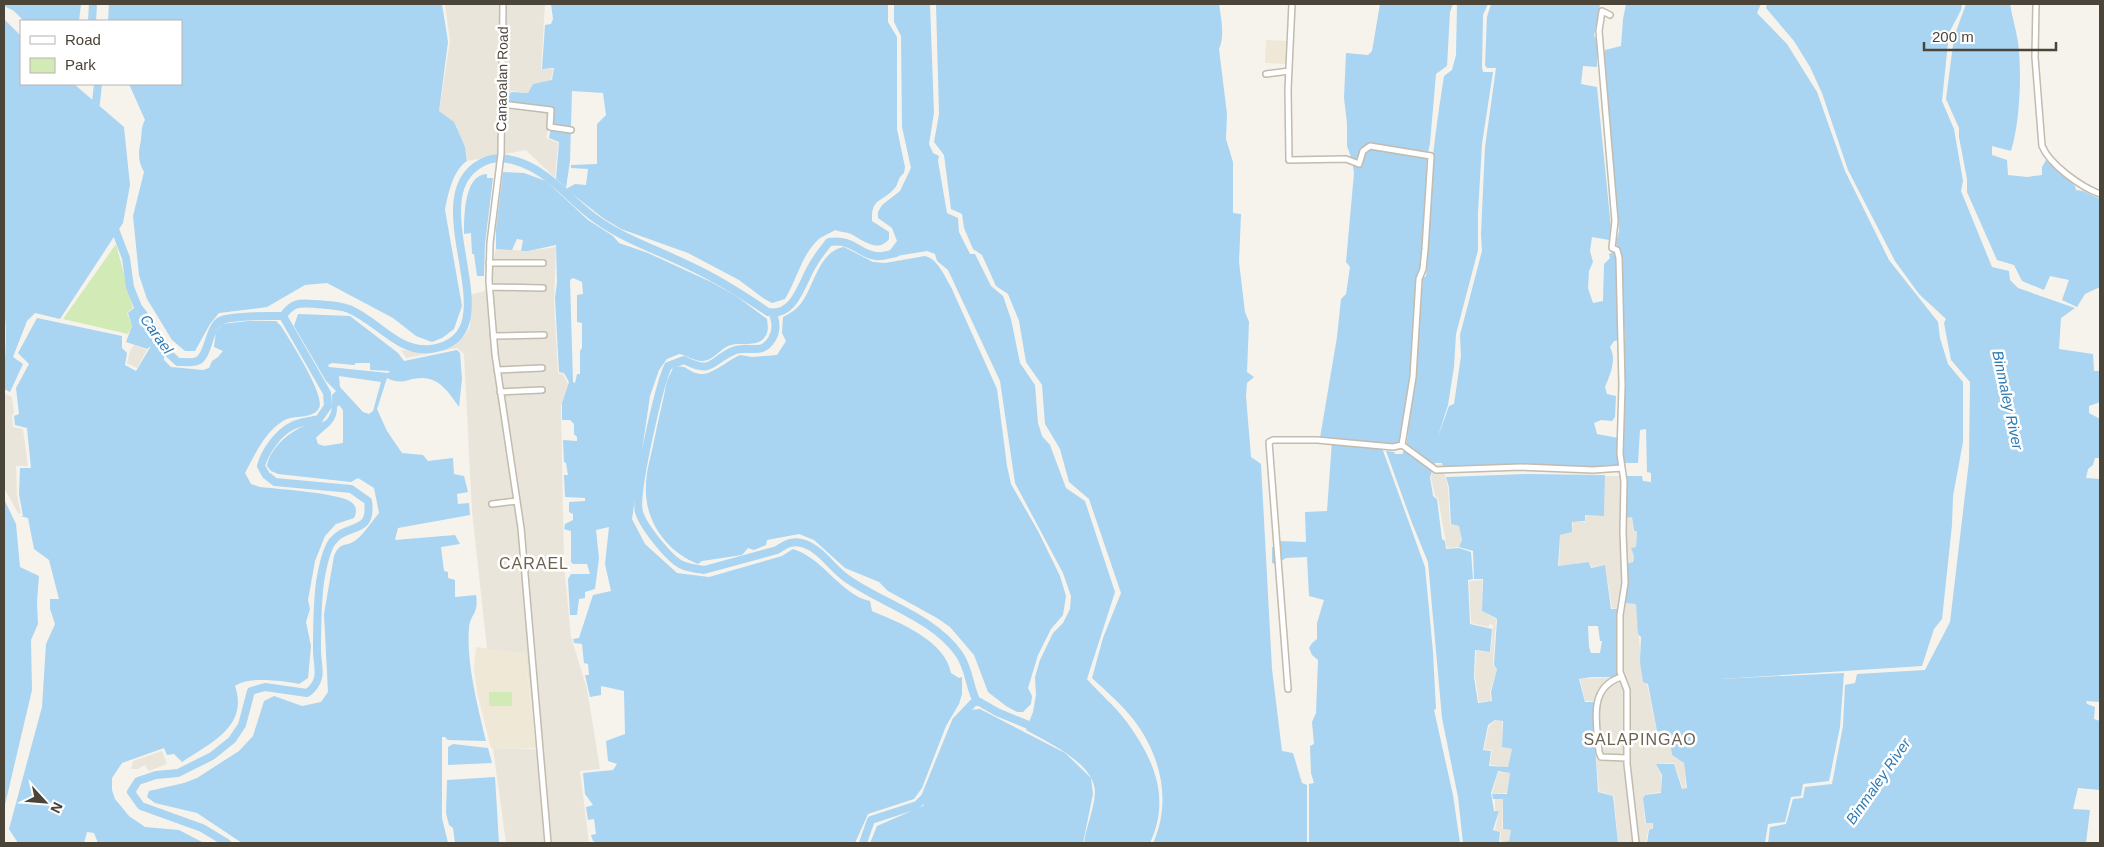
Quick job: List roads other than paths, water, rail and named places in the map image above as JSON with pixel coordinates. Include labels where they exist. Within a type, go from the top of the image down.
[{"type":"street","name":"Canaoalan Road","points":[[503,4],[501,154],[489,263],[490,287],[497,370],[523,545],[548,843]]},
{"type":"street","points":[[1292,4],[1289,71],[1290,161],[1333,158],[1349,160],[1359,164],[1363,151],[1366,147],[1370,146],[1431,156],[1425,248],[1423,268],[1419,279],[1413,377],[1403,447]]},
{"type":"street","points":[[2036,4],[2035,57],[2042,146],[2045,152],[2063,171],[2089,190],[2100,194]]},
{"type":"street","points":[[1610,15],[1602,11],[1599,31],[1615,221],[1612,248],[1617,250],[1619,258],[1622,385],[1620,454],[1624,481],[1623,532],[1625,582],[1620,615],[1621,677],[1627,690],[1627,758],[1636,843]]},
{"type":"street","points":[[1266,74],[1289,71]]},
{"type":"street","points":[[502,104],[551,110],[550,127],[572,130]]},
{"type":"street","points":[[489,263],[544,263]]},
{"type":"street","points":[[490,287],[543,288]]},
{"type":"street","points":[[494,336],[544,335]]},
{"type":"street","points":[[497,370],[542,368]]},
{"type":"street","points":[[500,392],[542,390]]},
{"type":"street","points":[[1288,689],[1269,442],[1273,440],[1317,440],[1393,448],[1403,447],[1434,469],[1521,467],[1593,470],[1622,468]]},
{"type":"street","points":[[492,504],[517,501]]},
{"type":"street","points":[[1621,677],[1612,680],[1599,694],[1597,709],[1599,752],[1601,757],[1627,758]]},
{"type":"water","points":[[4,4],[81,4],[79,20],[23,20],[14,11],[4,6]]},
{"type":"water","points":[[109,4],[442,4],[448,42],[439,111],[454,122],[465,147],[467,161],[455,176],[445,210],[462,306],[454,329],[442,338],[432,342],[416,336],[393,318],[327,283],[305,285],[267,307],[219,313],[210,324],[195,351],[185,351],[172,340],[147,299],[139,275],[133,216],[144,172],[139,153],[142,127],[145,120],[129,85],[182,85],[182,20],[108,20]]},
{"type":"water","points":[[551,4],[888,4],[888,22],[897,37],[897,129],[905,167],[904,173],[895,188],[875,205],[872,221],[889,232],[889,239],[885,243],[876,245],[851,234],[835,230],[824,236],[810,249],[785,299],[772,303],[739,280],[688,253],[621,229],[603,218],[566,189],[575,184],[586,185],[588,169],[571,168],[571,165],[597,164],[597,124],[606,115],[603,93],[572,91],[570,161],[566,188],[556,179],[559,142],[549,138],[554,110],[508,103],[508,94],[512,92],[528,93],[533,84],[552,80],[554,68],[542,69],[545,25],[551,24],[553,19]]},
{"type":"water","points":[[894,4],[930,4],[934,113],[929,144],[933,153],[939,156],[938,161],[947,213],[958,218],[959,232],[970,254],[975,254],[991,286],[1003,296],[1011,319],[1020,363],[1035,385],[1038,423],[1042,436],[1050,445],[1066,488],[1085,501],[1115,592],[1087,679],[1126,721],[1145,750],[1151,764],[1159,795],[1159,810],[1150,843],[1084,843],[1095,793],[1093,782],[1088,773],[1070,756],[1026,730],[1033,712],[1036,695],[1035,677],[1040,660],[1053,633],[1063,623],[1070,609],[1071,596],[1063,573],[1015,483],[1000,381],[948,270],[937,261],[935,254],[927,251],[884,258],[897,241],[892,228],[878,218],[878,212],[882,205],[900,191],[911,168],[902,127],[901,36],[894,22]]},
{"type":"water","points":[[936,4],[1219,4],[1222,33],[1219,49],[1227,114],[1226,139],[1233,162],[1233,213],[1241,214],[1239,262],[1245,312],[1249,322],[1247,372],[1254,377],[1247,383],[1246,396],[1251,457],[1261,464],[1272,669],[1282,751],[1293,753],[1302,783],[1307,785],[1307,843],[1153,843],[1162,811],[1161,779],[1157,763],[1143,733],[1133,719],[1092,678],[1103,638],[1121,593],[1089,499],[1069,482],[1060,449],[1045,424],[1042,385],[1026,362],[1019,321],[1008,294],[996,286],[982,255],[973,249],[964,228],[962,214],[951,209],[944,155],[934,142],[939,114]]},
{"type":"water","points":[[1380,4],[1453,4],[1450,12],[1447,66],[1436,74],[1427,158],[1422,269],[1416,278],[1412,364],[1399,442],[1397,445],[1381,445],[1425,567],[1433,652],[1436,709],[1434,710],[1453,795],[1460,843],[1309,843],[1309,784],[1314,783],[1311,773],[1310,746],[1314,744],[1312,722],[1316,713],[1318,660],[1312,655],[1309,648],[1317,639],[1317,623],[1324,600],[1309,596],[1307,557],[1286,558],[1276,564],[1272,563],[1272,547],[1278,547],[1278,541],[1306,542],[1305,512],[1327,511],[1332,441],[1320,438],[1337,337],[1341,299],[1346,294],[1350,267],[1346,262],[1354,173],[1347,146],[1344,98],[1346,53],[1368,55],[1372,51]]},
{"type":"water","points":[[1457,4],[1488,4],[1483,15],[1482,67],[1483,72],[1493,72],[1482,144],[1478,250],[1456,334],[1454,367],[1448,405],[1437,439],[1449,406],[1454,404],[1461,356],[1460,335],[1482,251],[1485,147],[1496,68],[1487,68],[1485,65],[1487,17],[1491,4],[1600,4],[1594,36],[1597,40],[1597,67],[1583,66],[1581,84],[1597,87],[1611,228],[1609,240],[1592,237],[1590,251],[1593,262],[1589,271],[1588,288],[1593,303],[1603,301],[1604,264],[1610,258],[1609,254],[1614,252],[1617,259],[1619,340],[1614,341],[1610,347],[1613,362],[1605,387],[1607,394],[1616,396],[1615,417],[1612,421],[1601,420],[1594,423],[1597,434],[1618,438],[1618,468],[1445,472],[1442,463],[1435,463],[1430,477],[1433,496],[1437,499],[1442,539],[1445,541],[1446,549],[1459,548],[1471,552],[1473,579],[1468,580],[1470,624],[1492,629],[1490,652],[1475,650],[1474,677],[1478,703],[1492,701],[1491,692],[1497,669],[1494,665],[1497,620],[1482,611],[1483,579],[1474,579],[1473,551],[1459,547],[1462,540],[1459,526],[1451,524],[1449,487],[1446,477],[1527,474],[1605,475],[1604,516],[1585,515],[1585,521],[1572,522],[1572,532],[1560,535],[1558,566],[1589,562],[1591,568],[1605,565],[1611,609],[1617,609],[1618,677],[1579,679],[1585,702],[1594,702],[1598,792],[1613,796],[1618,843],[1463,843],[1458,797],[1442,718],[1428,562],[1386,451],[1402,454],[1406,448],[1415,378],[1423,278],[1426,276],[1436,127],[1444,76],[1452,70],[1456,55]],"holes":[[[1588,626],[1598,626],[1600,641],[1602,641],[1600,653],[1591,653]],[[1495,720],[1503,721],[1502,747],[1512,749],[1508,767],[1489,766],[1491,751],[1483,750],[1488,725]],[[1498,771],[1510,773],[1507,794],[1492,794],[1493,799],[1503,799],[1503,829],[1511,830],[1509,841],[1499,842],[1500,832],[1493,830],[1499,811],[1494,811],[1491,793]]]},
{"type":"water","points":[[1626,4],[1761,4],[1757,13],[1787,44],[1817,92],[1845,171],[1889,260],[1938,322],[1940,338],[1948,364],[1963,382],[1963,442],[1953,496],[1952,525],[1942,619],[1934,629],[1922,666],[1720,679],[1844,673],[1840,727],[1829,781],[1803,784],[1801,796],[1791,797],[1785,822],[1768,824],[1765,843],[1647,843],[1649,830],[1653,828],[1653,823],[1646,823],[1643,798],[1645,795],[1661,793],[1662,775],[1656,764],[1674,764],[1682,789],[1687,788],[1684,763],[1672,755],[1670,740],[1663,738],[1663,732],[1657,731],[1648,684],[1643,682],[1640,662],[1641,637],[1638,634],[1636,604],[1625,603],[1624,564],[1633,562],[1634,556],[1631,548],[1636,547],[1637,531],[1634,531],[1632,517],[1625,518],[1625,476],[1642,476],[1643,481],[1651,482],[1651,473],[1647,472],[1646,429],[1640,430],[1638,463],[1623,463],[1625,338],[1621,293],[1621,256],[1616,243],[1619,231],[1604,82],[1605,50],[1621,46]]},
{"type":"water","name":"Binmaley River","points":[[1767,4],[1962,4],[1961,10],[1949,33],[1942,101],[1954,129],[1963,181],[1961,191],[1992,267],[2009,271],[2010,280],[2018,288],[2075,308],[2061,318],[2059,349],[2093,354],[2094,371],[2100,371],[2100,402],[2089,406],[2089,413],[2100,419],[2100,458],[2095,458],[2093,465],[2088,469],[2086,478],[2100,479],[2100,702],[2086,701],[2087,704],[2095,707],[2094,719],[2100,721],[2100,790],[2078,788],[2073,809],[2090,810],[2086,843],[1768,843],[1770,827],[1786,824],[1793,799],[1803,798],[1805,787],[1832,784],[1843,726],[1845,685],[1855,683],[1857,674],[1925,670],[1950,622],[1969,461],[1970,382],[1951,360],[1944,323],[1946,319],[1919,294],[1895,261],[1848,170],[1822,93],[1810,67],[1794,41],[1766,8]]},
{"type":"water","points":[[1966,4],[2010,4],[2018,42],[2020,68],[2019,97],[2014,139],[2011,151],[1992,146],[1992,155],[2007,160],[2008,175],[2027,177],[2042,175],[2042,167],[2046,160],[2075,186],[2076,190],[2083,191],[2100,199],[2100,287],[2085,294],[2077,307],[2062,300],[2069,280],[2050,276],[2044,290],[2022,281],[2014,265],[1997,260],[1967,192],[1967,179],[1959,128],[1946,99],[1954,37]]},
{"type":"water","points":[[4,19],[20,35],[20,85],[75,85],[124,127],[130,185],[123,223],[60,319],[35,313],[27,321],[13,357],[23,364],[10,392],[4,389],[6,339],[4,308]]},
{"type":"water","points":[[503,172],[524,173],[546,181],[588,220],[613,236],[619,243],[648,253],[711,282],[736,296],[767,319],[766,336],[757,343],[728,346],[705,361],[699,361],[679,354],[667,359],[659,370],[650,396],[632,519],[645,544],[677,573],[709,577],[782,556],[793,549],[804,554],[814,560],[850,592],[870,601],[872,611],[907,627],[930,642],[947,661],[951,673],[959,678],[962,677],[962,694],[959,704],[946,726],[922,788],[914,799],[868,814],[855,843],[597,843],[593,841],[591,835],[596,834],[594,819],[588,820],[586,807],[593,805],[585,794],[583,773],[613,770],[617,764],[608,761],[606,741],[625,734],[624,691],[601,686],[601,695],[590,697],[585,675],[589,675],[588,664],[584,663],[582,644],[574,643],[573,639],[579,638],[593,595],[611,591],[605,564],[609,527],[596,530],[599,558],[595,589],[585,592],[585,598],[579,599],[577,615],[570,615],[568,579],[571,574],[590,574],[587,564],[573,564],[571,562],[571,531],[564,529],[565,524],[573,520],[573,514],[569,512],[569,502],[585,501],[585,498],[565,497],[564,475],[568,475],[566,463],[564,462],[563,440],[577,441],[577,437],[574,434],[574,424],[570,420],[562,420],[562,403],[569,382],[564,373],[559,372],[555,298],[557,282],[556,245],[521,251],[523,240],[517,239],[512,250],[496,249],[496,229]],"holes":[[[573,278],[582,282],[583,294],[577,295],[577,322],[582,323],[582,348],[580,351],[580,374],[577,374],[575,383],[573,382],[570,280]]]},
{"type":"water","points":[[487,174],[487,178],[493,178],[485,244],[484,276],[477,276],[474,254],[472,254],[471,233],[464,234],[464,217],[467,198],[474,181],[479,176]]},
{"type":"water","points":[[844,247],[873,262],[885,263],[925,256],[934,261],[951,287],[997,389],[1011,484],[1038,531],[1060,576],[1066,596],[1063,615],[1051,629],[1038,655],[1028,688],[1032,696],[1031,704],[1023,712],[1017,712],[1006,706],[988,692],[974,655],[950,627],[888,591],[879,582],[845,568],[814,540],[799,534],[767,540],[766,545],[754,550],[748,548],[742,555],[702,561],[698,564],[687,559],[667,543],[653,523],[646,499],[648,469],[667,381],[673,368],[685,367],[696,373],[705,374],[740,355],[752,357],[777,355],[786,341],[782,333],[783,317],[794,311],[802,302],[818,270],[829,255]]},
{"type":"water","points":[[134,308],[151,330],[154,336],[153,343],[164,349],[164,360],[171,367],[203,370],[209,368],[212,361],[223,351],[214,347],[216,332],[222,324],[248,321],[276,321],[306,367],[317,392],[320,402],[319,408],[308,416],[287,419],[271,431],[261,444],[245,473],[251,484],[260,487],[322,494],[345,499],[354,505],[356,514],[354,518],[336,524],[325,536],[315,561],[308,600],[310,609],[306,622],[311,646],[308,678],[299,684],[257,680],[235,686],[238,700],[237,712],[232,723],[215,740],[182,762],[174,754],[167,755],[164,748],[122,763],[112,778],[112,790],[115,799],[129,816],[145,827],[179,830],[204,843],[98,843],[94,833],[87,832],[84,843],[18,843],[9,829],[42,707],[46,644],[55,624],[50,609],[50,599],[59,599],[49,560],[34,549],[28,518],[20,516],[23,516],[19,494],[20,468],[31,468],[27,428],[15,425],[14,416],[19,414],[16,388],[29,364],[18,353],[37,318],[122,336],[122,348],[127,353],[125,365],[136,371],[151,346],[147,349],[126,342],[132,326],[128,313]]},
{"type":"water","points":[[298,314],[350,316],[398,353],[404,361],[457,350],[460,353],[462,379],[459,407],[444,388],[434,381],[417,378],[401,382],[387,378],[377,409],[387,431],[402,453],[423,455],[428,461],[453,458],[454,474],[464,476],[468,492],[457,494],[458,504],[469,503],[470,515],[398,528],[395,540],[455,535],[460,544],[441,547],[444,571],[448,572],[448,578],[455,580],[455,597],[476,595],[476,610],[469,627],[469,655],[473,685],[486,741],[448,740],[442,737],[442,818],[448,843],[242,843],[197,813],[155,803],[147,797],[149,791],[197,778],[239,751],[253,736],[264,701],[274,696],[302,706],[321,702],[328,692],[324,614],[334,556],[341,546],[359,537],[379,513],[374,488],[358,478],[351,482],[278,474],[271,471],[267,466],[272,452],[289,434],[303,426],[326,420],[330,415],[332,395],[336,391],[326,381],[294,326]],"holes":[[[332,363],[354,365],[356,363],[370,363],[370,370],[390,371],[388,373],[329,367],[328,365]],[[339,376],[381,382],[373,411],[369,414],[363,412],[340,387]],[[339,405],[343,410],[343,443],[324,446],[318,444],[316,438],[331,424],[337,413]]]},
{"type":"water","points":[[4,499],[16,524],[20,567],[39,576],[38,624],[31,640],[32,690],[4,809]]},
{"type":"water","points":[[980,709],[1065,753],[1091,778],[1093,794],[1083,843],[870,843],[877,826],[923,806],[940,769],[956,725],[965,713]]},
{"type":"water","points":[[453,744],[488,748],[492,763],[448,765],[448,747]]},
{"type":"water","points":[[495,777],[499,843],[455,843],[453,828],[449,825],[446,813],[447,780]]},
{"type":"waterway","points":[[92,20],[93,4]]},
{"type":"waterway","points":[[95,111],[98,85]]},
{"type":"waterway","points":[[283,316],[290,308],[297,304],[336,306],[359,314],[388,335],[408,346],[419,349],[431,349],[456,339],[466,319],[467,292],[458,230],[458,200],[466,176],[488,160],[494,158],[516,161],[536,170],[548,178],[589,214],[607,226],[630,239],[710,276],[768,312],[784,310],[790,305],[800,291],[815,261],[829,242],[844,242],[876,256],[896,253]]},
{"type":"waterway","name":"Carael","points":[[113,224],[126,258],[130,287],[138,307],[156,331],[166,351],[178,362],[193,362],[201,358],[213,330],[220,321],[241,317],[283,316]]},
{"type":"waterway","points":[[773,313],[775,333],[764,347],[759,349],[739,349],[706,366],[684,360],[668,366],[654,416],[640,484],[638,501],[641,518],[664,549],[677,562],[687,567],[704,570],[777,550],[791,543],[797,542],[811,547],[849,580],[908,612],[949,641],[962,659],[976,700],[997,712],[1038,729]]},
{"type":"waterway","points":[[227,843],[202,828],[141,806],[131,792],[138,781],[156,775],[178,773],[212,756],[232,740],[242,725],[251,691],[265,687],[307,693],[313,688],[319,675],[317,651],[318,608],[320,582],[326,556],[332,542],[338,536],[363,524],[369,512],[368,501],[351,489],[275,482],[266,475],[261,466],[269,449],[282,433],[295,425],[319,419],[328,406],[327,393],[283,316]]},
{"type":"waterway","points":[[863,843],[871,820],[917,805],[925,797],[956,721],[976,700]]},
{"type":"district","name":"CARAEL","points":[[534,563]]},
{"type":"district","name":"SALAPINGAO","points":[[1640,739]]}]
